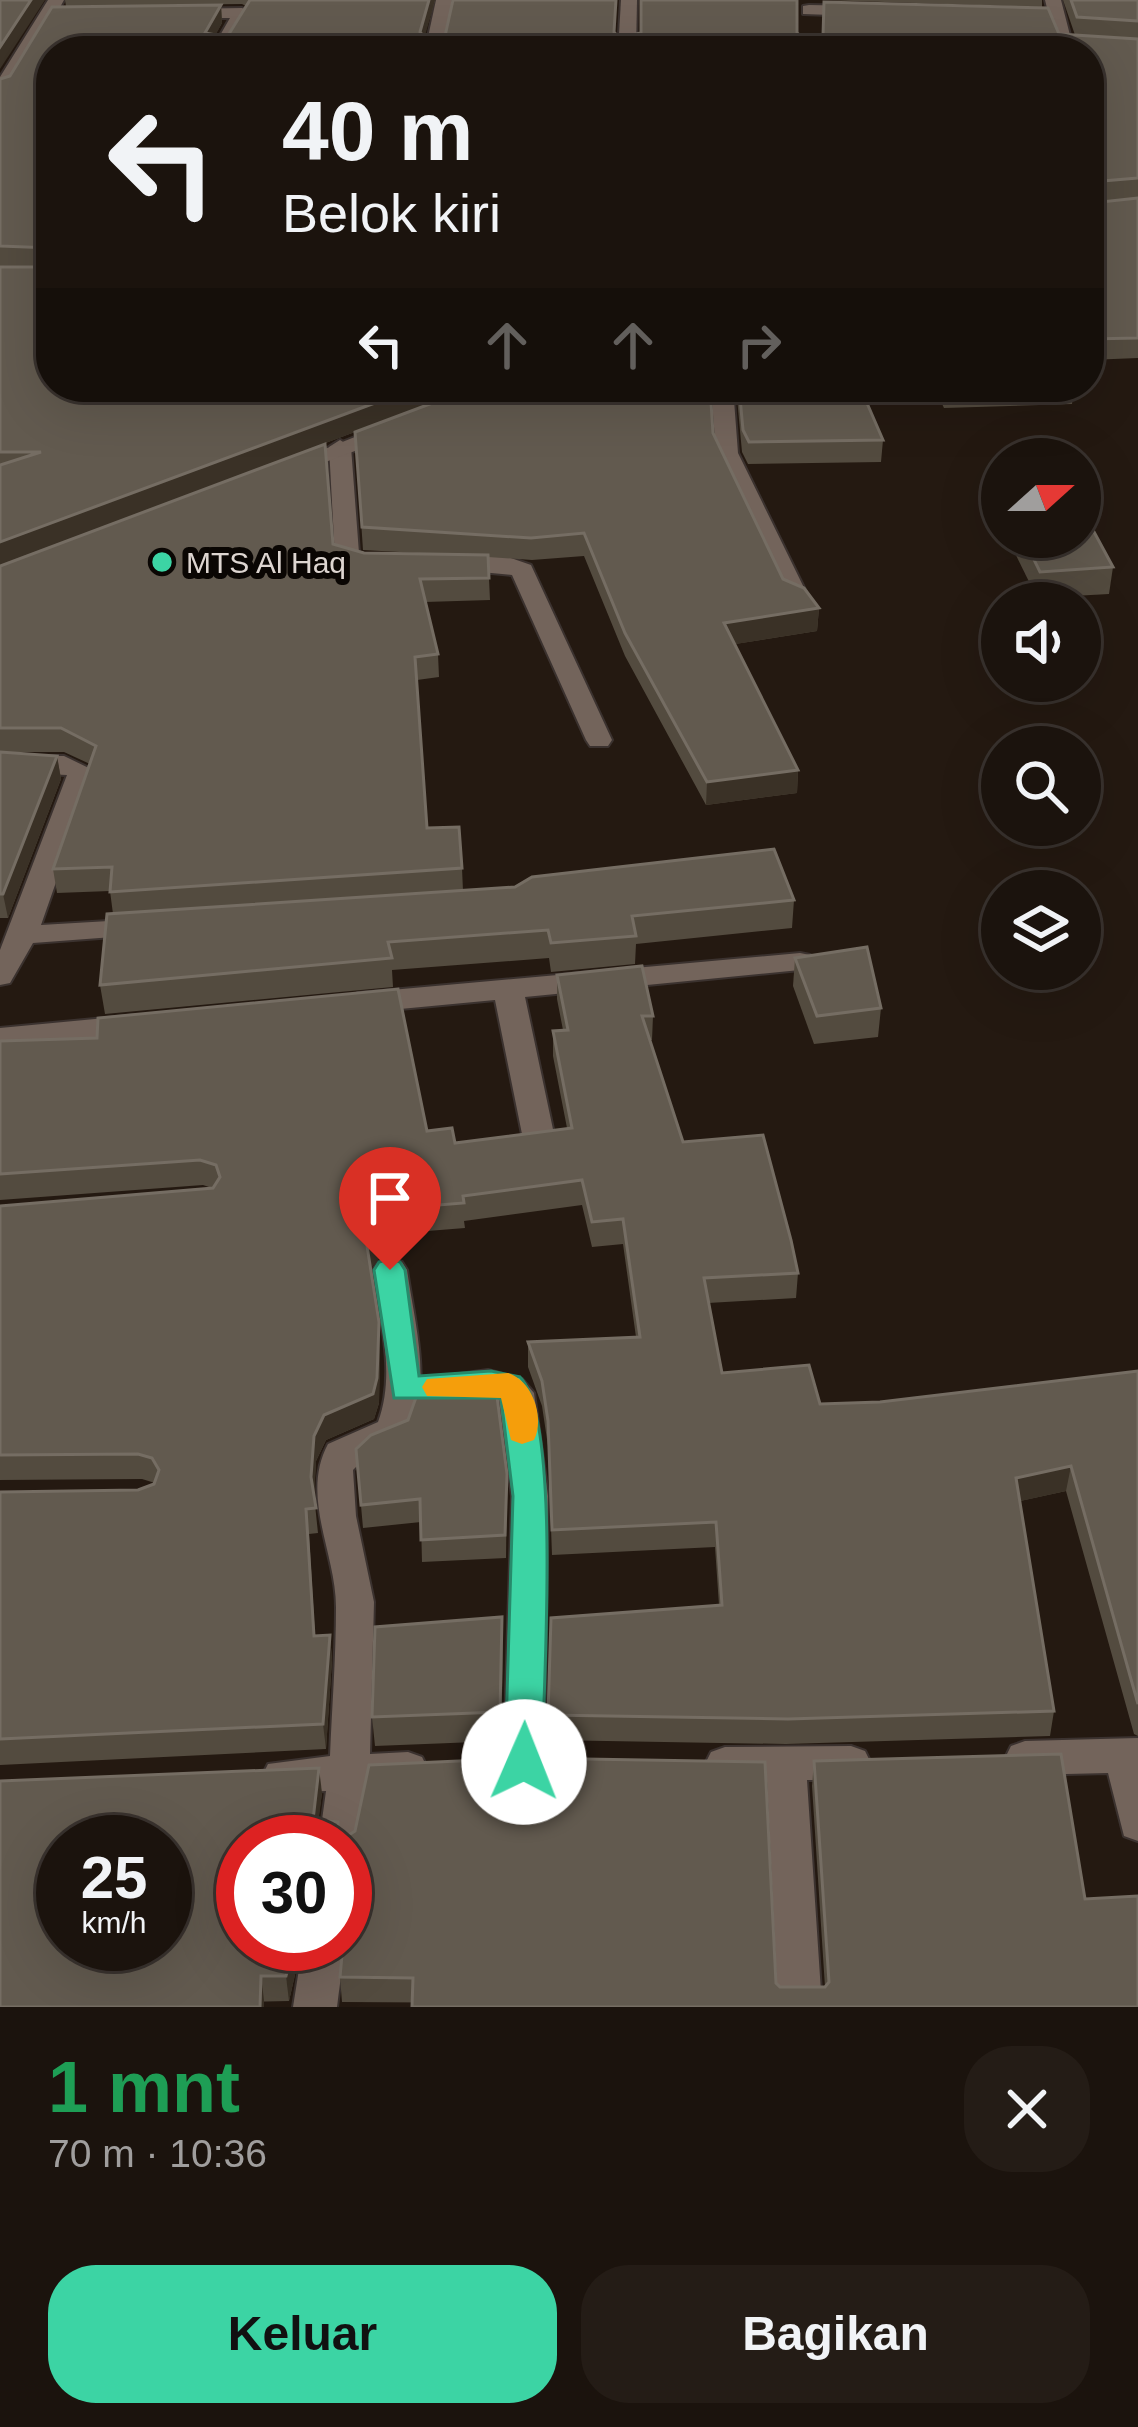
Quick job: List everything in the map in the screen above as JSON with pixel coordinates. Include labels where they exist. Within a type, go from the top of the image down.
[{"type":"street","points":[[437,36],[444,0]]},
{"type":"street","points":[[628,36],[629,0]]},
{"type":"street","points":[[810,30],[809,5],[880,12]]},
{"type":"street","points":[[155,14],[245,6]]},
{"type":"street","points":[[228,36],[245,6]]},
{"type":"street","points":[[0,92],[51,8],[111,15]]},
{"type":"street","points":[[1104,46],[1138,48]]},
{"type":"street","points":[[723,402],[727,453],[798,600]]},
{"type":"street","points":[[254,481],[424,417]]},
{"type":"street","points":[[340,448],[347,558],[365,564],[518,566],[599,740]]},
{"type":"street","points":[[0,764],[64,764],[82,771],[23,935],[0,976]]},
{"type":"street","points":[[23,935],[181,925]]},
{"type":"street","points":[[323,1006],[800,962]]},
{"type":"street","points":[[508,988],[538,1134]]},
{"type":"street","points":[[0,1038],[162,1022]]},
{"type":"street","points":[[343,1815],[349,1773],[355,1602],[338,1516],[335,1471],[341,1454],[392,1431],[405,1390],[390,1270]]},
{"type":"street","points":[[405,1390],[491,1383],[508,1385],[516,1393],[530,1496],[524,1762]]},
{"type":"street","points":[[990,1759],[1132,1755],[1138,1823]]},
{"type":"street","points":[[480,1764],[571,1762]]},
{"type":"street","points":[[691,1763],[899,1762]]},
{"type":"street","points":[[786,1765],[800,2007]]},
{"type":"street","points":[[233,1778],[436,1767]]},
{"type":"street","points":[[315,2007],[320,1971]]},
{"type":"building","points":[[0,0],[31,0],[0,47]]},
{"type":"building","points":[[250,0],[429,0],[420,32],[423,36],[228,36]]},
{"type":"building","points":[[453,0],[616,0],[617,36],[445,36]]},
{"type":"building","points":[[641,0],[797,0],[801,36],[624,36],[641,33]]},
{"type":"building","points":[[1071,0],[1138,0],[1138,21],[1077,17]]},
{"type":"building","points":[[824,2],[1048,8],[1059,34],[1091,36],[823,36]]},
{"type":"building","points":[[221,5],[205,33],[222,36],[36,36],[36,247],[0,246],[0,79],[10,76],[52,7]]},
{"type":"building","points":[[1104,37],[1138,39],[1138,178],[1104,181]]},
{"type":"building","points":[[1138,198],[1138,338],[1104,339],[1104,202]]},
{"type":"building","points":[[0,267],[36,267],[36,402],[378,402],[0,542],[0,465],[41,452],[0,452]]},
{"type":"building","points":[[435,402],[711,402],[713,433],[783,579],[804,588],[819,608],[724,623],[798,770],[707,782],[625,633],[584,533],[531,538],[362,527],[355,432]]},
{"type":"building","points":[[740,402],[867,402],[883,440],[749,442]]},
{"type":"building","points":[[325,444],[333,544],[364,553],[488,555],[489,578],[420,579],[438,654],[415,657],[427,828],[459,827],[462,868],[110,892],[112,867],[53,869],[96,746],[61,728],[0,728],[0,566]]},
{"type":"building","points":[[1101,545],[1113,567],[1040,572],[1033,558],[1101,558]]},
{"type":"building","points":[[0,752],[57,756],[3,894],[0,894]]},
{"type":"building","points":[[774,849],[794,900],[632,916],[636,936],[551,943],[548,930],[388,942],[392,958],[100,985],[107,914],[515,887],[532,877]]},
{"type":"building","points":[[867,947],[881,1008],[817,1016],[795,958]]},
{"type":"building","points":[[642,966],[653,1016],[642,1016],[683,1142],[763,1135],[798,1273],[704,1278],[722,1373],[809,1365],[820,1404],[880,1402],[1138,1371],[1138,1704],[1071,1466],[1016,1478],[1054,1711],[788,1719],[548,1715],[551,1618],[722,1605],[716,1522],[552,1530],[548,1421],[542,1381],[528,1342],[640,1337],[623,1219],[592,1222],[582,1180],[463,1196],[464,1203],[377,1210],[378,1232],[367,1246],[379,1322],[377,1378],[373,1394],[324,1415],[314,1436],[311,1477],[316,1508],[306,1509],[314,1636],[330,1635],[323,1724],[0,1739],[0,1492],[138,1490],[154,1484],[159,1470],[152,1458],[138,1454],[0,1455],[0,1206],[213,1188],[220,1177],[216,1165],[200,1160],[0,1174],[0,1041],[97,1038],[98,1018],[398,989],[427,1131],[452,1128],[455,1143],[572,1128],[553,1031],[568,1030],[557,975]]},
{"type":"building","points":[[495,1381],[507,1474],[505,1535],[421,1540],[420,1499],[361,1505],[356,1449],[371,1435],[408,1420],[420,1386]]},
{"type":"building","points":[[502,1617],[500,1712],[372,1717],[375,1627]]},
{"type":"building","points":[[1061,1754],[1085,1899],[1138,1896],[1138,2007],[412,2007],[413,1978],[340,1977],[341,1971],[372,1971],[372,1815],[358,1815],[369,1765],[524,1758],[765,1762],[776,1983],[780,1987],[825,1987],[829,1982],[814,1761]]},
{"type":"building","points":[[319,1768],[314,1815],[216,1815],[216,1971],[287,1971],[286,1976],[261,1976],[260,2007],[0,2007],[0,1781]]},
{"type":"slow traffic","points":[[438,1387],[508,1385],[516,1393],[522,1432]]},
{"type":"place","name":"MTS Al Haq","points":[[162,562]]},
{"type":"route","points":[[390,1270],[405,1390],[491,1383],[508,1385],[516,1393],[530,1496],[524,1762]]}]
